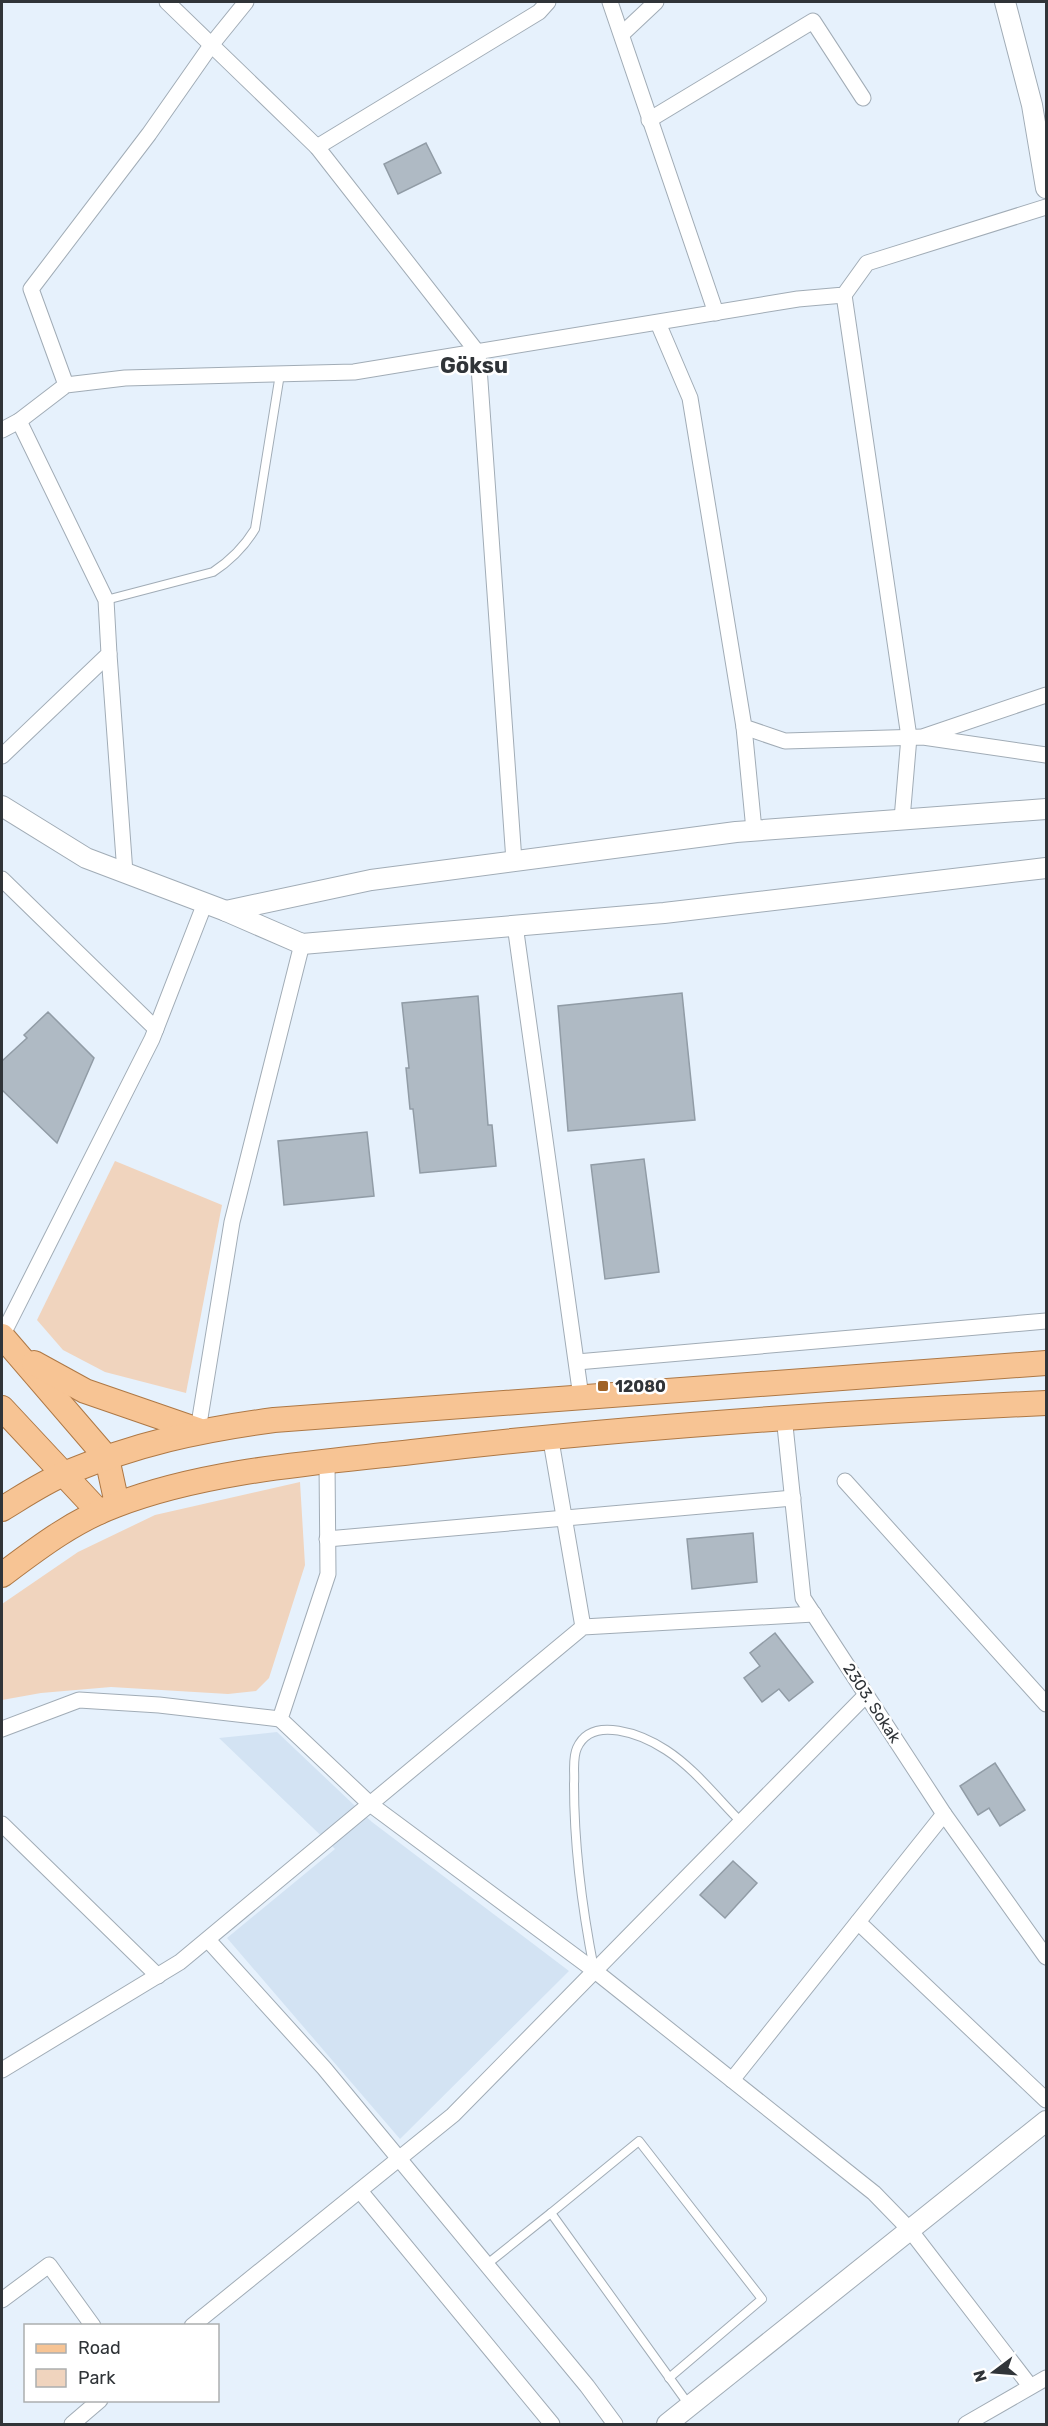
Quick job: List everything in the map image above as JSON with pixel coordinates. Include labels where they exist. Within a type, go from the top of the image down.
[{"type":"main road","points":[[7,1342],[84,1391],[198,1431]]},
{"type":"main road","points":[[7,1342],[107,1458],[108,1508]]},
{"type":"main road","points":[[2,1509],[64,1474],[132,1448],[198,1431],[274,1420],[1047,1363]]},
{"type":"main road","points":[[2,1575],[61,1531],[108,1508],[175,1487],[327,1462],[550,1435],[784,1416],[1047,1403]]},
{"type":"main road","points":[[2,1408],[64,1474],[108,1508]]},
{"type":"street","points":[[167,2],[317,147],[477,353],[514,861]]},
{"type":"street","points":[[66,385],[32,290],[149,134],[212,44],[246,2]]},
{"type":"street","points":[[317,147],[539,12],[548,2]]},
{"type":"street","points":[[610,2],[716,313]]},
{"type":"street","points":[[622,34],[656,2]]},
{"type":"street","points":[[1005,2],[1032,105],[1047,188]]},
{"type":"street","points":[[649,120],[813,21],[863,98]]},
{"type":"street","points":[[902,819],[916,737],[843,295],[867,263],[1047,207]]},
{"type":"street","points":[[2,430],[19,421],[66,385],[125,378],[354,372],[798,299],[843,295]]},
{"type":"street","points":[[658,323],[690,398],[744,727],[754,830]]},
{"type":"street","points":[[19,421],[106,600],[125,873]]},
{"type":"street","points":[[2,756],[109,654]]},
{"type":"street","points":[[916,737],[1047,695]]},
{"type":"street","points":[[744,727],[785,741],[916,737],[1047,755]]},
{"type":"street","points":[[2,806],[86,858],[226,911],[302,944],[664,913],[1047,868]]},
{"type":"street","points":[[226,911],[371,880],[754,830],[1047,809]]},
{"type":"street","points":[[2,879],[156,1029]]},
{"type":"street","points":[[7,1342],[156,1029],[205,903]]},
{"type":"street","points":[[515,925],[581,1397]]},
{"type":"street","points":[[198,1431],[232,1222],[302,944]]},
{"type":"street","points":[[577,1362],[1047,1322]]},
{"type":"street","name":"2303. Sokak","points":[[784,1416],[803,1598],[944,1814],[1044,1946]]},
{"type":"street","points":[[550,1435],[583,1627]]},
{"type":"street","points":[[280,1719],[327,1574],[327,1462]]},
{"type":"street","points":[[845,1481],[1047,1704]]},
{"type":"street","points":[[327,1539],[793,1498]]},
{"type":"street","points":[[2,2070],[180,1962],[583,1627],[813,1614]]},
{"type":"street","points":[[193,2324],[453,2115],[866,1695]]},
{"type":"street","points":[[2,1730],[80,1700],[159,1705],[280,1719],[370,1804],[595,1971],[874,2193],[910,2230],[1030,2386]]},
{"type":"street","points":[[732,2080],[944,1814]]},
{"type":"street","points":[[2,1824],[158,1976]]},
{"type":"street","points":[[858,1922],[1047,2100]]},
{"type":"street","points":[[208,1940],[324,2068],[615,2424]]},
{"type":"street","points":[[667,2424],[1047,2121]]},
{"type":"street","points":[[360,2191],[545,2422]]},
{"type":"street","points":[[2,2300],[49,2265],[92,2324]]},
{"type":"street","points":[[966,2424],[1047,2378]]},
{"type":"street","points":[[72,2424],[98,2402]]},
{"type":"lane","points":[[106,600],[213,572],[228,562],[249,540],[255,529],[280,374]]},
{"type":"lane","points":[[595,1971],[580,1898],[574,1808],[575,1755],[582,1740],[597,1731],[606,1730],[624,1732],[653,1743],[678,1758],[741,1822]]},
{"type":"lane","points":[[486,2265],[639,2141],[762,2299],[669,2378]]},
{"type":"lane","points":[[551,2214],[689,2407]]},
{"type":"shaded area","points":[[277,1732],[372,1822],[569,1971],[400,2139],[227,1938],[335,1849],[219,1738]]},
{"type":"green space","points":[[115,1161],[222,1205],[186,1393],[105,1372],[63,1350],[37,1320]]},
{"type":"green space","points":[[300,1482],[305,1565],[269,1678],[256,1691],[228,1694],[111,1687],[41,1693],[2,1700],[2,1604],[78,1552],[155,1515]]},
{"type":"building","points":[[426,143],[441,173],[398,194],[384,164]]},
{"type":"building","points":[[682,993],[695,1120],[568,1131],[558,1006]]},
{"type":"building","points":[[478,996],[488,1125],[492,1125],[496,1166],[420,1173],[413,1109],[410,1109],[406,1068],[409,1068],[402,1003]]},
{"type":"building","points":[[48,1012],[94,1058],[57,1143],[2,1090],[2,1061],[27,1038],[24,1035]]},
{"type":"building","points":[[367,1132],[374,1196],[284,1205],[278,1141]]},
{"type":"building","points":[[644,1159],[659,1272],[605,1279],[591,1165]]},
{"type":"building","points":[[753,1533],[757,1582],[692,1589],[687,1539]]},
{"type":"building","points":[[775,1633],[813,1682],[789,1701],[779,1689],[762,1702],[744,1678],[760,1666],[750,1653]]},
{"type":"building","points":[[995,1763],[1025,1810],[1000,1826],[989,1808],[978,1815],[960,1786]]},
{"type":"building","points":[[733,1861],[757,1883],[725,1918],[700,1895]]},
{"type":"place","name":"12080","points":[[603,1386]]},
{"type":"district","name":"Göksu","points":[[474,365]]}]
